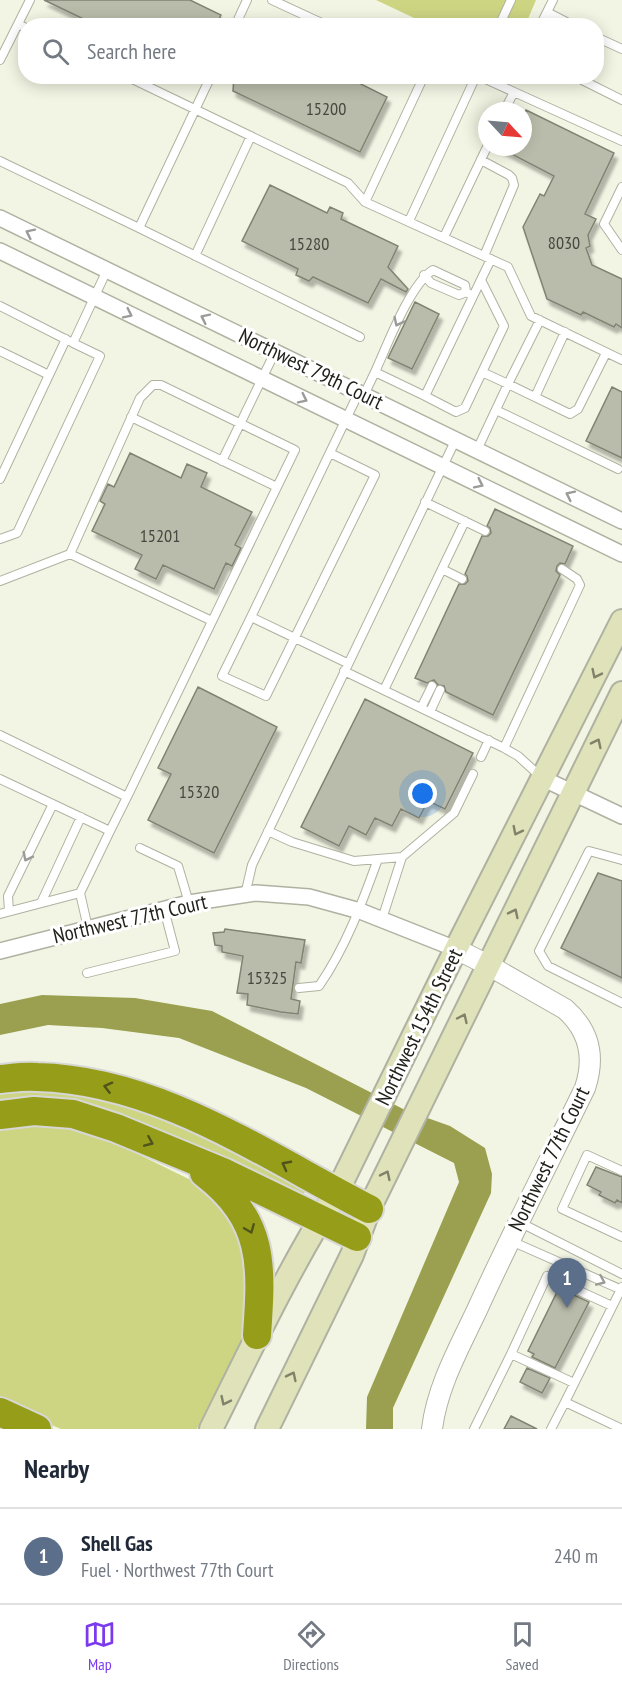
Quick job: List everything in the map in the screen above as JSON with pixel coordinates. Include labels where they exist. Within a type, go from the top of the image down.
[{"type":"highway","points":[[0,1079],[37,1077],[94,1084],[139,1095],[197,1117],[369,1209]]},
{"type":"highway","points":[[0,1115],[34,1111],[73,1114],[116,1128],[225,1173],[357,1237]]},
{"type":"highway","points":[[183,1157],[228,1193],[248,1223],[257,1249],[260,1273],[257,1335]]},
{"type":"highway","points":[[0,1413],[37,1429]]},
{"type":"main road","name":"Northwest 154th Street","points":[[211,1429],[257,1335],[337,1192],[456,949],[622,621]]},
{"type":"main road","name":"Northwest 154th Street","points":[[267,1429],[352,1255],[369,1209],[424,1101],[622,693]]},
{"type":"street","name":"Northwest 79th Court","points":[[0,218],[622,521]]},
{"type":"street","name":"Northwest 79th Court","points":[[0,251],[622,554]]},
{"type":"street","points":[[544,779],[622,816]]},
{"type":"street","name":"Northwest 77th Court","points":[[0,951],[189,903],[256,893],[309,897],[360,911],[456,949],[565,1009],[575,1018],[589,1042],[590,1074],[509,1240],[442,1386],[432,1429]]},
{"type":"lane","points":[[24,18],[30,0]]},
{"type":"lane","points":[[239,18],[247,0]]},
{"type":"lane","points":[[272,0],[311,18]]},
{"type":"lane","points":[[503,18],[511,0]]},
{"type":"lane","points":[[544,18],[553,0]]},
{"type":"lane","points":[[547,12],[559,18]]},
{"type":"lane","points":[[0,60],[18,32]]},
{"type":"lane","points":[[604,40],[622,49]]},
{"type":"lane","points":[[142,84],[348,183],[365,202],[508,267],[531,316],[622,360]]},
{"type":"lane","points":[[139,228],[207,84]]},
{"type":"lane","points":[[365,202],[420,84]]},
{"type":"lane","points":[[409,222],[473,84]]},
{"type":"lane","points":[[496,84],[622,141]]},
{"type":"lane","points":[[590,84],[622,100]]},
{"type":"lane","points":[[509,102],[514,92]]},
{"type":"lane","points":[[195,256],[251,136]]},
{"type":"lane","points":[[444,237],[483,156]]},
{"type":"lane","points":[[425,396],[470,294],[481,280],[514,185],[509,175],[481,160]]},
{"type":"lane","points":[[0,161],[360,336]]},
{"type":"lane","points":[[622,187],[604,224],[622,250]]},
{"type":"lane","points":[[0,479],[49,375],[107,270]]},
{"type":"lane","points":[[330,453],[375,475],[266,696],[222,676],[251,617],[330,453],[346,420],[375,372],[400,315],[424,275],[433,270],[465,285],[470,294]]},
{"type":"lane","points":[[424,275],[431,282],[459,295],[470,294]]},
{"type":"lane","points":[[375,372],[456,412],[465,408],[504,326],[481,280]]},
{"type":"lane","points":[[0,306],[100,356],[17,533],[0,538]]},
{"type":"lane","points":[[477,450],[540,320]]},
{"type":"lane","points":[[535,397],[566,332]]},
{"type":"lane","points":[[0,351],[49,375]]},
{"type":"lane","points":[[222,461],[275,352]]},
{"type":"lane","points":[[482,372],[566,412],[575,412],[606,353]]},
{"type":"lane","points":[[0,582],[70,554],[131,417],[146,390],[153,385],[161,385],[295,450],[80,893],[88,928]]},
{"type":"lane","points":[[496,410],[618,469]]},
{"type":"lane","points":[[131,417],[277,487]]},
{"type":"lane","points":[[245,895],[252,865],[456,439]]},
{"type":"lane","points":[[425,502],[485,531]]},
{"type":"lane","points":[[384,690],[465,521]]},
{"type":"lane","points":[[70,554],[212,621]]},
{"type":"lane","points":[[442,569],[462,579]]},
{"type":"lane","points":[[504,748],[580,585],[577,579],[562,569]]},
{"type":"lane","points":[[251,617],[295,638],[384,690],[504,748],[518,756],[544,779]]},
{"type":"lane","points":[[421,708],[432,686]]},
{"type":"lane","points":[[430,712],[441,690]]},
{"type":"lane","points":[[0,735],[128,797]]},
{"type":"lane","points":[[481,757],[489,741]]},
{"type":"lane","points":[[382,919],[402,857],[454,813],[473,774]]},
{"type":"lane","points":[[0,779],[110,831]]},
{"type":"lane","points":[[9,911],[8,896],[53,804]]},
{"type":"lane","points":[[41,903],[81,817]]},
{"type":"lane","points":[[268,831],[292,842],[354,861],[402,857]]},
{"type":"lane","points":[[140,848],[178,866],[189,903]]},
{"type":"lane","points":[[622,860],[589,850],[539,951],[548,966],[622,1003]]},
{"type":"lane","points":[[299,988],[319,986],[327,974],[360,911],[378,859]]},
{"type":"lane","points":[[0,914],[80,893]]},
{"type":"lane","points":[[87,973],[175,951],[164,909]]},
{"type":"lane","points":[[622,1172],[587,1155],[562,1209],[622,1237]]},
{"type":"lane","points":[[519,1222],[622,1274]]},
{"type":"lane","points":[[509,1240],[622,1289],[551,1429]]},
{"type":"lane","points":[[474,1429],[554,1261]]},
{"type":"lane","points":[[547,1276],[612,1306]]},
{"type":"lane","points":[[511,1354],[574,1383]]},
{"type":"lane","points":[[565,1402],[622,1429]]},
{"type":"shaded area","points":[[376,0],[536,0],[528,18],[414,18]]},
{"type":"shaded area","points":[[42,995],[135,998],[212,1011],[405,1110],[450,1126],[485,1148],[492,1174],[491,1193],[393,1408],[393,1429],[366,1429],[367,1397],[459,1182],[454,1163],[306,1088],[179,1038],[102,1028],[48,1025],[0,1035],[0,1004]]},
{"type":"shaded area","points":[[53,1087],[150,1107],[305,1189],[304,1195],[302,1197],[175,1137],[114,1114],[0,1107],[0,1088]]},
{"type":"shaded area","points":[[30,1120],[95,1133],[203,1186],[229,1208],[255,1292],[243,1337],[197,1429],[61,1429],[0,1403],[0,1124]]},
{"type":"building","points":[[44,0],[190,0],[221,15],[220,18],[81,18]]},
{"type":"building","points":[[233,84],[361,84],[387,97],[360,152],[233,91]]},
{"type":"building","points":[[532,113],[614,153],[585,214],[596,219],[588,235],[590,246],[586,248],[592,265],[622,279],[622,328],[616,324],[614,327],[583,312],[581,315],[547,299],[523,227],[540,194],[544,196],[554,176],[515,156],[532,156]]},
{"type":"building","points":[[270,185],[327,213],[330,207],[343,213],[341,219],[398,246],[388,267],[408,289],[406,292],[381,279],[368,303],[313,277],[309,281],[296,275],[298,269],[242,241]]},
{"type":"building","points":[[415,302],[439,314],[412,369],[388,358]]},
{"type":"building","points":[[612,387],[622,392],[622,458],[586,441]]},
{"type":"building","points":[[130,453],[181,478],[187,464],[207,473],[201,487],[252,512],[235,545],[241,548],[232,566],[226,563],[214,589],[163,565],[156,579],[135,569],[142,555],[92,531],[105,504],[100,501],[108,484],[114,487]]},
{"type":"building","points":[[495,509],[573,546],[565,564],[560,563],[557,566],[556,571],[560,575],[493,715],[446,692],[444,686],[438,685],[434,680],[427,683],[415,678],[459,584],[465,584],[468,581],[465,574],[482,536],[488,536],[491,533],[487,526]]},
{"type":"building","points":[[198,687],[277,727],[214,853],[148,820],[171,774],[158,768]]},
{"type":"building","points":[[365,699],[473,753],[445,809],[428,801],[419,818],[401,809],[392,826],[375,818],[366,835],[349,826],[339,846],[301,827]]},
{"type":"building","points":[[598,873],[622,881],[622,978],[561,948]]},
{"type":"building","points":[[225,929],[305,940],[301,963],[296,962],[291,999],[300,1001],[298,1014],[247,1005],[248,994],[237,993],[243,956],[222,952],[222,946],[215,945],[213,933],[224,932]]},
{"type":"building","points":[[596,1167],[622,1177],[622,1203],[617,1200],[615,1203],[599,1195],[601,1192],[587,1185]]},
{"type":"building","points":[[559,1288],[589,1302],[555,1368],[532,1357],[534,1354],[528,1351]]},
{"type":"building","points":[[527,1368],[550,1378],[542,1393],[520,1382]]},
{"type":"building","points":[[511,1416],[537,1429],[504,1429]]},
{"type":"place","name":"Shell Gas","points":[[567,1308]]}]
